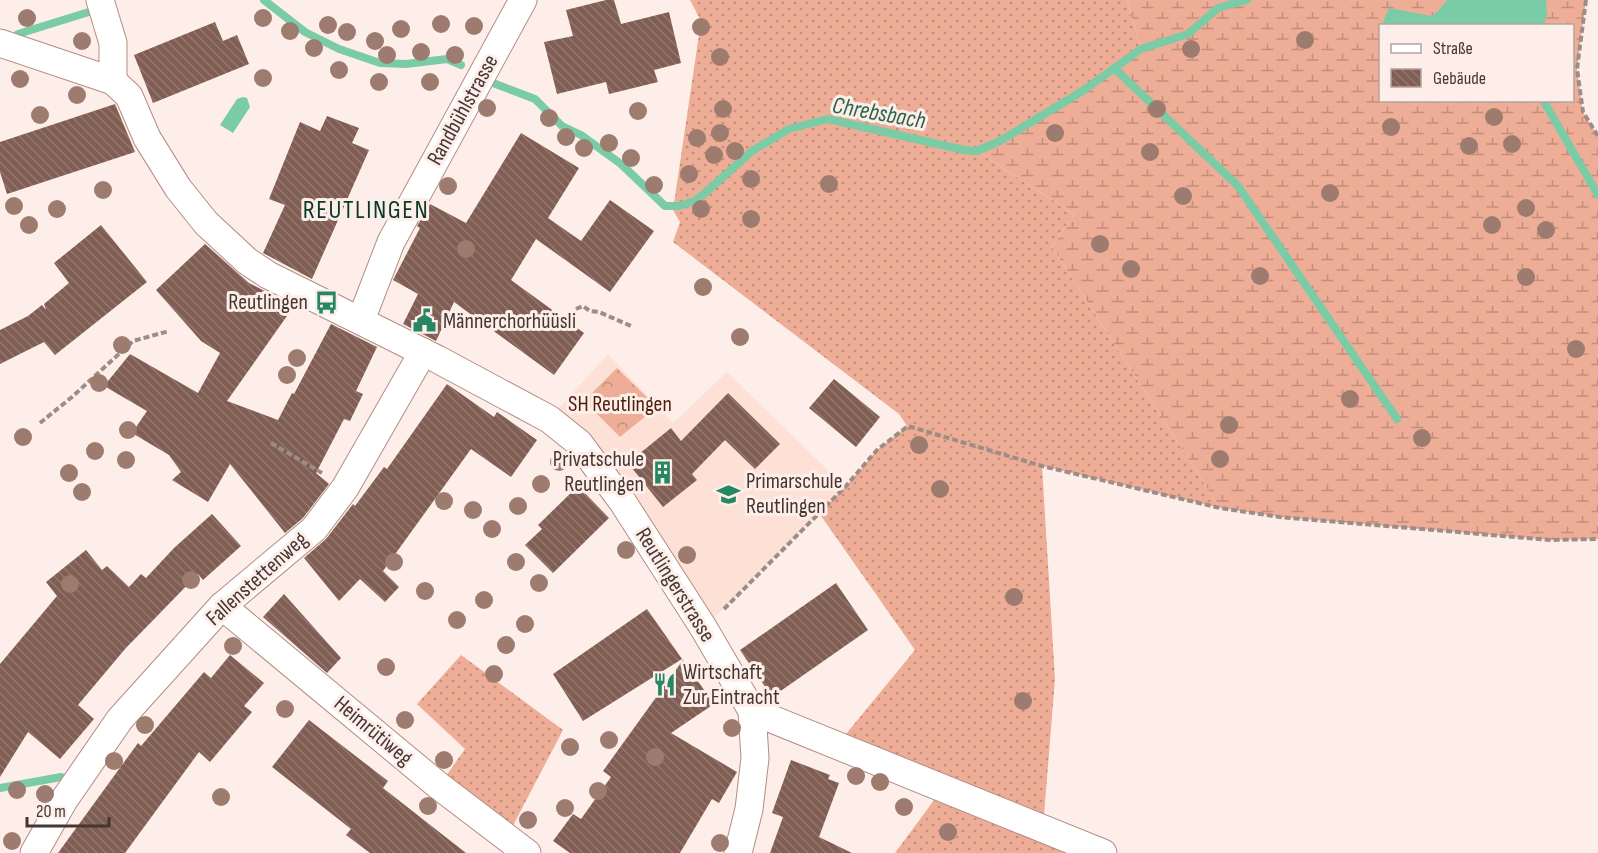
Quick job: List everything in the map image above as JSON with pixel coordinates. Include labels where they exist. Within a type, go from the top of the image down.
[{"type":"street","points":[[100,0],[113,43],[112,81]]},
{"type":"street","name":"Randbühlstrasse","points":[[361,320],[391,242],[523,0]]},
{"type":"street","name":"Reutlingerstrasse","points":[[0,43],[112,81],[129,96],[147,138],[178,188],[206,222],[247,261],[268,275],[361,320],[549,419],[579,443],[622,501],[703,627],[752,711]]},
{"type":"street","name":"Fallenstettenweg","points":[[34,853],[64,800],[120,719],[222,606],[314,530],[345,488],[423,352]]},
{"type":"street","name":"Heimrütiweg","points":[[222,606],[440,786],[527,853]]},
{"type":"street","points":[[738,853],[749,809],[755,758],[752,711],[1103,853]]},
{"type":"path","points":[[1586,0],[1577,69],[1583,112],[1598,136]]},
{"type":"path","points":[[576,309],[583,306],[590,311],[599,312],[631,326]]},
{"type":"path","points":[[40,423],[133,341],[169,330]]},
{"type":"path","points":[[728,605],[845,487],[877,450],[908,426],[1042,466],[1220,508],[1280,518],[1539,539],[1598,539]]},
{"type":"path","points":[[271,443],[345,488]]},
{"type":"shaded area","points":[[1447,0],[1546,0],[1547,14],[1544,24],[1382,24],[1389,8],[1431,16]]},
{"type":"shaded area","points":[[247,98],[250,107],[233,133],[220,125],[237,99]]},
{"type":"shaded area","name":"Primarschule Reutlingen","points":[[608,354],[673,423],[727,372],[845,487],[728,605],[703,627],[549,419]]},
{"type":"green space","points":[[690,0],[1127,0],[1141,49],[1000,141],[977,151],[1074,214],[1052,247],[1220,508],[1042,466],[1055,679],[1043,828],[1103,853],[895,853],[943,788],[837,745],[915,650],[819,513],[877,450],[907,426],[899,414],[673,242],[680,222],[673,210],[701,21]]},
{"type":"green space","points":[[1127,0],[1586,0],[1577,69],[1583,112],[1598,136],[1598,539],[1551,540],[1280,517],[1220,508],[1052,247],[1074,214],[977,151],[1000,141],[1141,49]]},
{"type":"green space","name":"SH Reutlingen","points":[[617,368],[657,407],[620,437],[584,401]]},
{"type":"green space","points":[[461,655],[563,730],[507,837],[439,786],[465,749],[417,704]]},
{"type":"building","points":[[614,0],[621,24],[669,12],[681,63],[654,70],[658,82],[609,94],[606,82],[557,94],[544,42],[573,36],[566,10]]},
{"type":"building","points":[[215,22],[223,41],[237,35],[249,64],[153,103],[134,55]]},
{"type":"building","points":[[115,104],[135,152],[7,194],[0,172],[0,142]]},
{"type":"building","points":[[327,116],[359,128],[352,143],[369,150],[312,279],[263,253],[285,205],[269,199],[300,122],[320,131]]},
{"type":"building","points":[[521,133],[579,168],[548,218],[581,241],[610,200],[654,231],[610,292],[536,239],[511,280],[584,333],[554,375],[454,302],[436,341],[403,324],[418,294],[393,280],[420,228],[417,226],[430,204],[466,223]]},
{"type":"building","points":[[101,225],[147,282],[55,355],[44,342],[0,364],[0,330],[28,316],[42,305],[46,310],[44,304],[69,283],[54,263]]},
{"type":"building","points":[[205,244],[249,283],[294,306],[227,401],[278,420],[331,324],[377,347],[356,391],[363,394],[350,421],[344,419],[316,473],[329,484],[303,518],[285,533],[230,464],[208,502],[172,480],[181,472],[169,455],[132,433],[147,411],[104,386],[130,354],[198,393],[220,353],[201,341],[156,290]]},
{"type":"building","points":[[834,379],[880,417],[856,447],[809,408]]},
{"type":"building","points":[[447,384],[494,417],[497,412],[537,440],[511,477],[471,449],[383,571],[399,587],[385,602],[360,579],[339,601],[304,558],[326,539],[353,504],[355,506],[384,467],[387,469]]},
{"type":"building","points":[[728,393],[780,444],[755,469],[725,440],[692,474],[697,480],[663,507],[628,463],[671,428],[681,441]]},
{"type":"building","points":[[578,486],[609,518],[553,573],[525,545],[542,529],[538,525]]},
{"type":"building","points":[[212,514],[241,546],[203,580],[198,574],[125,649],[78,705],[94,719],[60,759],[28,732],[0,777],[0,664],[57,596],[46,582],[86,550],[102,570],[107,566],[129,587],[141,574],[146,578],[174,548]]},
{"type":"building","points":[[836,583],[868,630],[772,697],[740,650]]},
{"type":"building","points":[[284,594],[341,658],[327,673],[263,617]]},
{"type":"building","points":[[647,609],[682,659],[583,721],[553,674]]},
{"type":"building","points":[[230,655],[264,683],[244,706],[252,712],[210,762],[199,752],[125,853],[58,853],[138,743],[141,746],[204,672],[211,678]]},
{"type":"building","points":[[683,660],[714,704],[671,733],[737,772],[719,803],[712,799],[680,853],[570,853],[553,841],[573,814],[581,819],[611,777],[603,771]]},
{"type":"building","points":[[309,720],[388,781],[383,788],[466,853],[370,853],[346,835],[351,829],[272,767]]},
{"type":"building","points":[[791,760],[830,775],[828,779],[839,783],[819,837],[852,853],[770,853],[783,817],[772,813]]},
{"type":"waterway","name":"Chrebsbach","points":[[264,0],[305,32],[339,49],[380,63],[406,64],[447,59],[461,65]]},
{"type":"waterway","name":"Chrebsbach","points":[[493,83],[535,99],[562,126],[581,135],[621,164],[665,206],[679,206],[695,201],[752,151],[789,129],[828,119],[977,151],[1000,141],[1084,90],[1141,49],[1188,34],[1218,8],[1247,0]]},
{"type":"waterway","name":"Chrebsbach","points":[[18,34],[92,11]]},
{"type":"waterway","points":[[1114,68],[1238,186],[1397,419]]},
{"type":"waterway","points":[[1544,102],[1598,195]]},
{"type":"waterway","points":[[0,788],[61,777]]},
{"type":"place","name":"Reutlingen","points":[[326,302]]},
{"type":"place","name":"Männerchorhüüsli","points":[[425,321]]},
{"type":"place","name":"Privatschule Reutlingen","points":[[662,472]]},
{"type":"place","name":"Primarschule Reutlingen","points":[[728,494]]},
{"type":"place","name":"Wirtschaft Zur Eintracht","points":[[665,685]]},
{"type":"district","name":"REUTLINGEN","points":[[366,210]]}]
